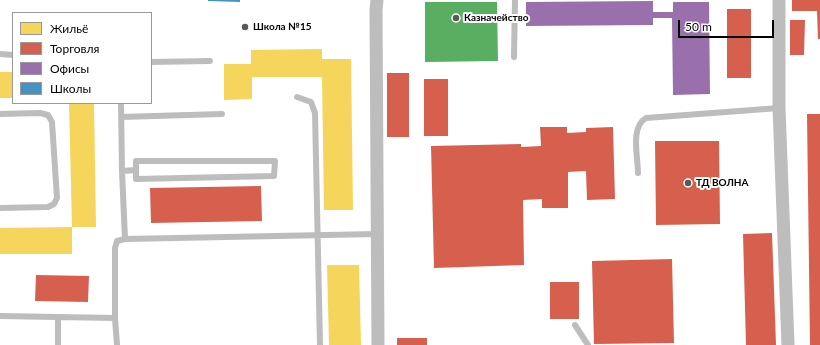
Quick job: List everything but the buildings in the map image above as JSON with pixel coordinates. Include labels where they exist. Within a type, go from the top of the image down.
[{"type":"street","points":[[377,0],[378,345]]},
{"type":"street","points":[[779,0],[779,108],[788,345]]},
{"type":"lane","points":[[514,57],[516,0]]},
{"type":"lane","points":[[0,54],[12,54]]},
{"type":"lane","points":[[152,62],[210,61]]},
{"type":"lane","points":[[297,97],[311,102],[315,113],[316,234],[320,345]]},
{"type":"lane","points":[[121,104],[125,239]]},
{"type":"lane","points":[[638,173],[637,132],[639,124],[646,118],[779,108]]},
{"type":"lane","points":[[0,114],[40,113],[48,115],[52,122],[57,198],[54,204],[48,207],[0,208]]},
{"type":"lane","points":[[121,116],[222,114]]},
{"type":"lane","points":[[136,161],[275,161],[274,176],[136,179],[136,170],[136,161]]},
{"type":"lane","points":[[122,171],[136,170]]},
{"type":"lane","points":[[117,345],[115,318],[115,248],[117,241],[125,239],[316,234],[377,234]]},
{"type":"lane","points":[[0,316],[115,318]]},
{"type":"lane","points":[[58,317],[58,345]]},
{"type":"lane","points":[[575,325],[588,345]]},
{"type":"place","name":"Казначейство","points":[[456,18]]},
{"type":"place","name":"Школа №15","points":[[245,27]]},
{"type":"place","name":"ТД ВОЛНА","points":[[688,183]]}]
